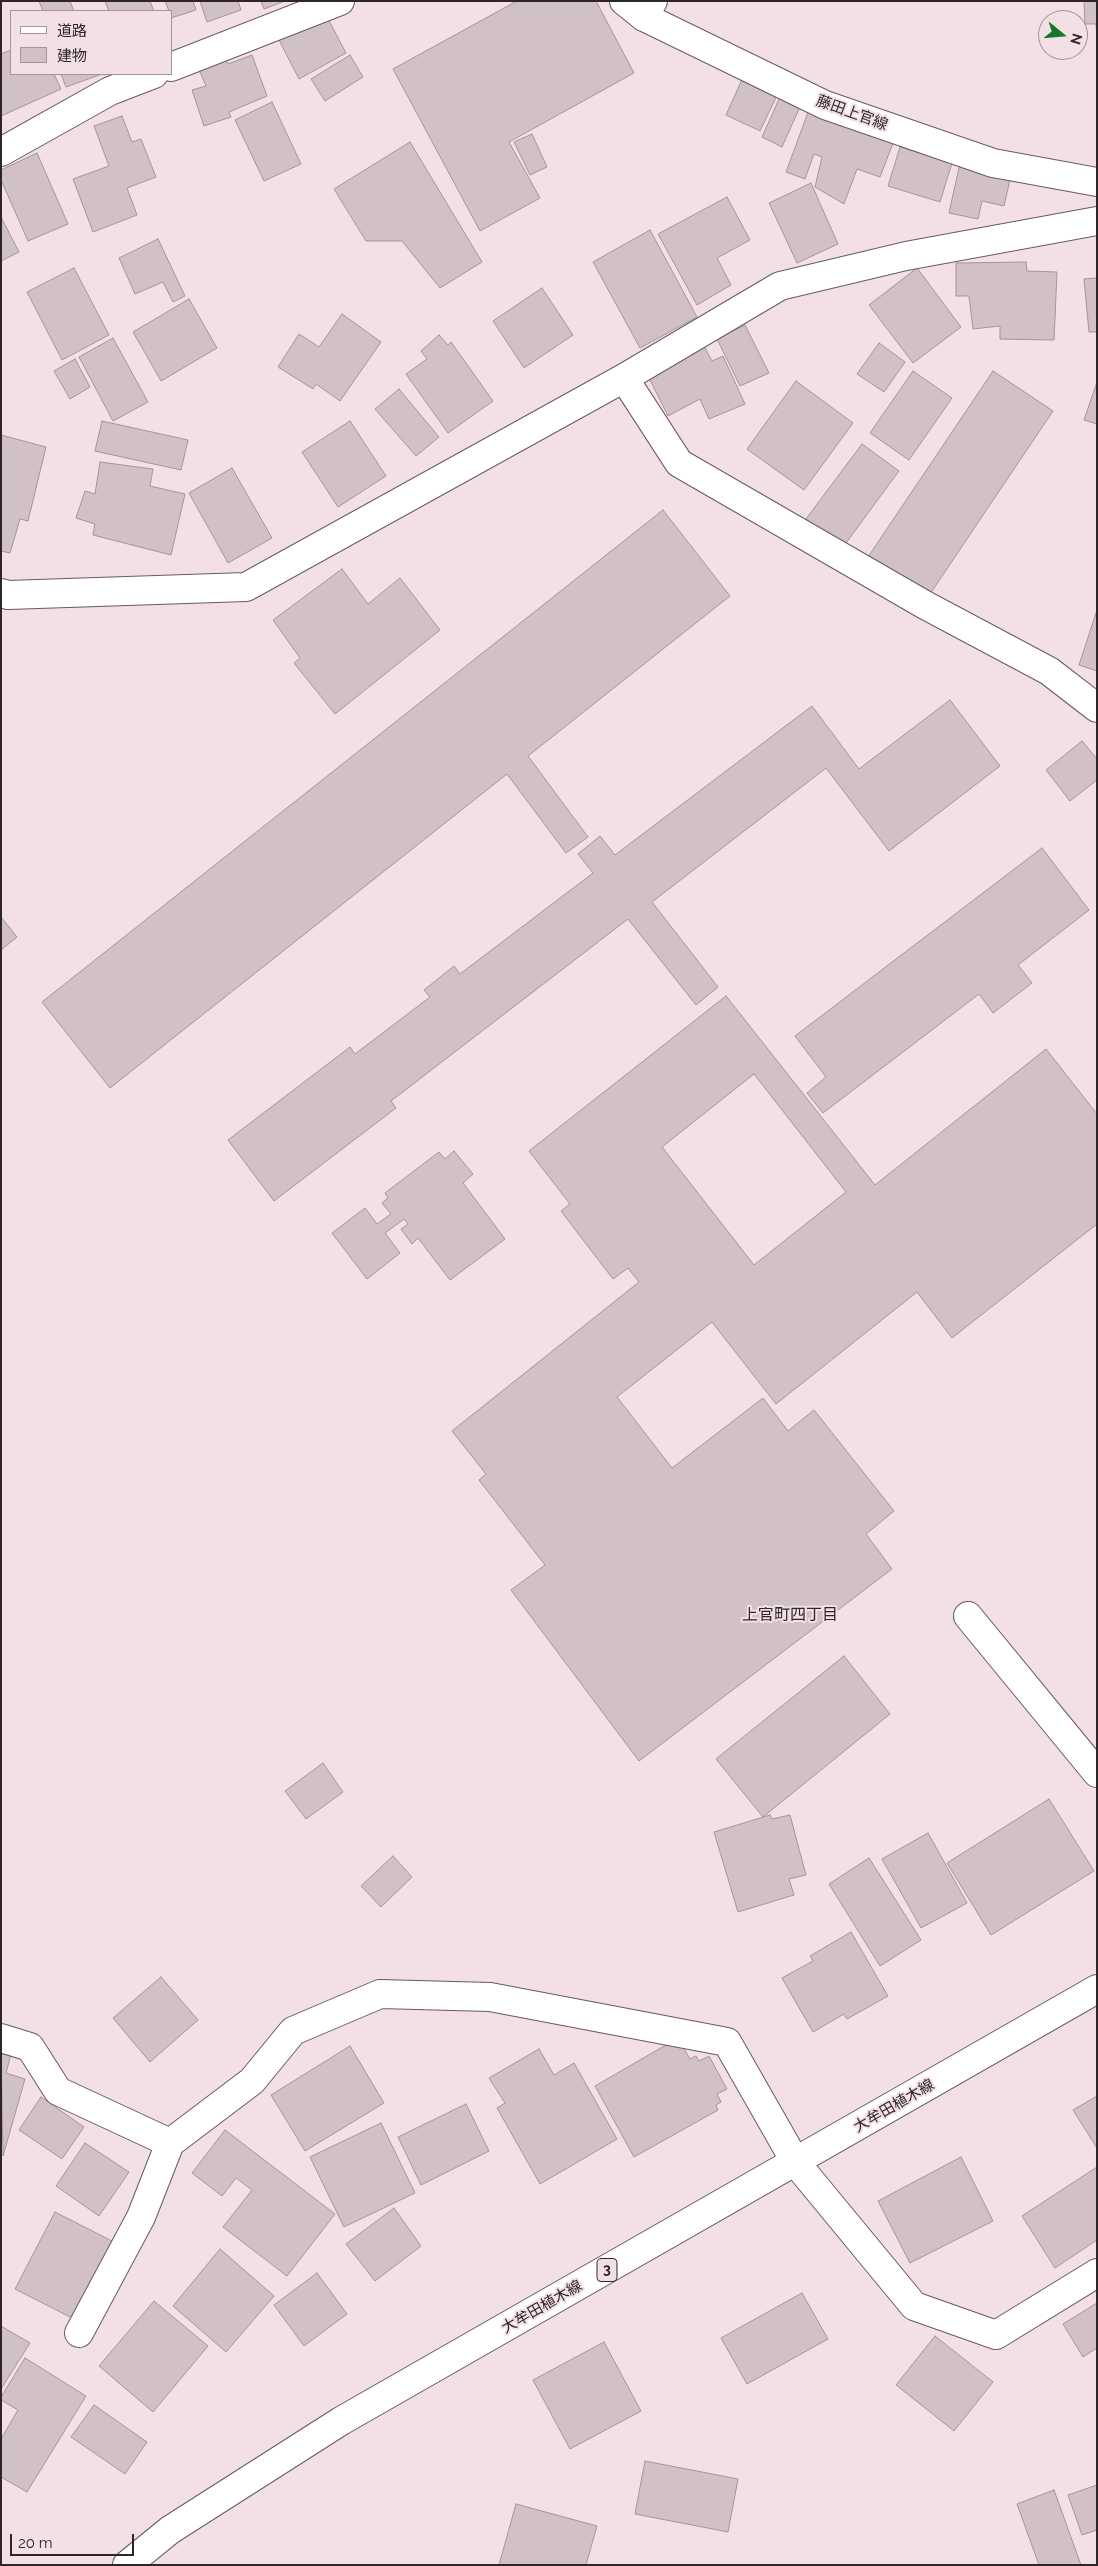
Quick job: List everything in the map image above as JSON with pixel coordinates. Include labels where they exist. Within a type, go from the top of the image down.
[{"type":"street","points":[[172,67],[340,1]]},
{"type":"street","name":"藤田上官線","points":[[640,6],[825,105],[993,163],[1097,182]]},
{"type":"street","points":[[1,152],[110,91],[151,75]]},
{"type":"street","points":[[3,596],[246,587],[624,378],[780,286],[906,256],[1097,221]]},
{"type":"street","points":[[624,378],[679,463],[924,605],[1049,671],[1097,708]]},
{"type":"street","points":[[968,1616],[1097,1773]]},
{"type":"street","name":"大牟田植木線","points":[[127,2565],[170,2530],[341,2422],[1097,1989]]},
{"type":"street","points":[[79,2333],[141,2217],[170,2143],[252,2081],[293,2031],[380,1994],[490,1997],[727,2042],[796,2163],[914,2306],[996,2335],[1097,2272]]},
{"type":"street","points":[[1,2038],[30,2047],[58,2091],[170,2143]]},
{"type":"building","points":[[39,1],[70,1],[74,10],[43,10]]},
{"type":"building","points":[[105,1],[150,1],[154,10],[109,10]]},
{"type":"building","points":[[165,1],[193,1],[196,10],[172,18],[172,10],[169,10]]},
{"type":"building","points":[[200,1],[238,1],[241,10],[207,22]]},
{"type":"building","points":[[261,1],[285,1],[264,9]]},
{"type":"building","points":[[517,1],[596,1],[634,73],[509,142],[540,198],[480,231],[393,69]]},
{"type":"building","points":[[1084,1],[1097,1],[1097,37],[1096,24],[1088,24],[1088,10],[1084,10]]},
{"type":"building","points":[[326,15],[346,53],[299,79],[279,40]]},
{"type":"building","points":[[10,50],[10,75],[54,75],[61,89],[1,116],[1,54]]},
{"type":"building","points":[[224,53],[228,64],[252,55],[267,96],[229,112],[231,117],[204,126],[192,90],[206,86],[197,65]]},
{"type":"building","points":[[350,55],[363,77],[325,101],[311,79]]},
{"type":"building","points":[[61,75],[99,75],[66,87]]},
{"type":"building","points":[[744,75],[779,91],[760,131],[726,115]]},
{"type":"building","points":[[783,90],[803,100],[782,147],[762,137]]},
{"type":"building","points":[[272,102],[301,164],[264,181],[235,120]]},
{"type":"building","points":[[810,107],[895,138],[880,177],[857,169],[844,204],[815,187],[822,157],[814,154],[805,179],[786,172]]},
{"type":"building","points":[[122,116],[132,142],[141,139],[156,177],[127,188],[137,215],[93,232],[73,179],[109,166],[94,126]]},
{"type":"building","points":[[532,134],[547,167],[530,175],[514,142]]},
{"type":"building","points":[[410,142],[482,262],[440,288],[402,241],[366,241],[334,189]]},
{"type":"building","points":[[900,147],[952,163],[940,202],[888,186]]},
{"type":"building","points":[[37,153],[68,224],[28,241],[1,180],[1,170]]},
{"type":"building","points":[[961,159],[1012,171],[1004,206],[982,201],[978,219],[949,213]]},
{"type":"building","points":[[811,183],[838,244],[797,263],[769,203]]},
{"type":"building","points":[[727,197],[750,240],[717,258],[731,285],[697,305],[658,234]]},
{"type":"building","points":[[1,217],[19,252],[1,261]]},
{"type":"building","points":[[650,230],[697,317],[640,348],[593,262]]},
{"type":"building","points":[[158,239],[185,296],[173,302],[163,282],[135,294],[119,258]]},
{"type":"building","points":[[1026,262],[1027,271],[1057,272],[1054,340],[1000,339],[1000,326],[973,329],[969,296],[956,296],[956,263]]},
{"type":"building","points":[[74,268],[109,335],[62,360],[27,292]]},
{"type":"building","points":[[917,268],[961,327],[913,363],[869,305]]},
{"type":"building","points":[[1097,278],[1097,332],[1089,332],[1084,279]]},
{"type":"building","points":[[542,288],[573,335],[524,368],[493,321]]},
{"type":"building","points":[[189,299],[217,348],[161,381],[133,332]]},
{"type":"building","points":[[342,314],[381,342],[340,401],[316,384],[313,389],[278,367],[299,334],[319,347]]},
{"type":"building","points":[[745,325],[769,373],[740,386],[717,339]]},
{"type":"building","points":[[439,335],[448,345],[451,342],[493,401],[448,433],[406,374],[427,359],[421,351]]},
{"type":"building","points":[[113,338],[148,402],[113,421],[79,357]]},
{"type":"building","points":[[879,343],[905,362],[884,392],[857,374]]},
{"type":"building","points":[[704,346],[712,361],[723,356],[745,404],[709,419],[700,399],[668,416],[647,374]]},
{"type":"building","points":[[75,359],[90,387],[70,399],[54,371]]},
{"type":"building","points":[[913,371],[952,398],[909,460],[870,433]]},
{"type":"building","points":[[993,371],[1053,411],[928,597],[868,557]]},
{"type":"building","points":[[796,381],[853,423],[804,490],[747,449]]},
{"type":"building","points":[[1097,382],[1097,424],[1084,420]]},
{"type":"building","points":[[399,389],[439,437],[416,456],[375,409]]},
{"type":"building","points":[[102,421],[188,440],[181,470],[95,451]]},
{"type":"building","points":[[350,421],[386,476],[338,507],[302,452]]},
{"type":"building","points":[[1,435],[46,447],[28,521],[20,519],[10,553],[1,551]]},
{"type":"building","points":[[862,444],[899,471],[843,547],[806,519]]},
{"type":"building","points":[[100,462],[153,469],[150,486],[185,494],[171,555],[93,535],[95,524],[76,518],[85,491],[95,494]]},
{"type":"building","points":[[232,468],[272,538],[228,563],[189,493]]},
{"type":"building","points":[[663,510],[730,596],[528,756],[588,837],[566,853],[507,774],[110,1088],[42,1002]]},
{"type":"building","points":[[342,569],[368,604],[400,578],[440,630],[335,714],[294,663],[300,658],[273,620]]},
{"type":"building","points":[[1097,610],[1097,671],[1079,665]]},
{"type":"building","points":[[950,700],[1000,766],[889,851],[826,768],[652,902],[718,987],[696,1005],[628,919],[391,1101],[396,1108],[274,1201],[228,1140],[350,1047],[355,1054],[430,997],[424,990],[454,966],[460,974],[593,873],[578,854],[600,836],[615,855],[812,706],[859,769]]},
{"type":"building","points":[[1082,741],[1097,759],[1097,780],[1070,801],[1046,770]]},
{"type":"building","points":[[1042,848],[1089,910],[1018,965],[1032,983],[993,1013],[979,994],[823,1113],[807,1093],[826,1077],[795,1036]]},
{"type":"building","points":[[1,917],[17,937],[1,950]]},
{"type":"building","points":[[726,996],[875,1185],[1046,1049],[1097,1114],[1097,1224],[952,1338],[917,1292],[776,1404],[712,1322],[617,1397],[672,1468],[763,1398],[788,1431],[814,1410],[894,1511],[866,1534],[892,1569],[639,1761],[511,1590],[545,1565],[479,1480],[486,1474],[452,1431],[639,1282],[628,1268],[613,1279],[561,1211],[570,1204],[529,1151]],"holes":[[[754,1074],[846,1192],[754,1265],[662,1147]]]},
{"type":"building","points":[[454,1151],[473,1174],[463,1183],[505,1239],[450,1280],[418,1238],[412,1244],[401,1229],[408,1224],[404,1219],[385,1233],[400,1253],[367,1279],[332,1233],[365,1208],[377,1224],[391,1214],[382,1203],[388,1198],[385,1193],[439,1152],[445,1159]]},
{"type":"building","points":[[844,1656],[890,1714],[763,1817],[716,1759]]},
{"type":"building","points":[[323,1763],[343,1792],[306,1819],[285,1791]]},
{"type":"building","points":[[1049,1799],[1094,1871],[991,1935],[947,1863]]},
{"type":"building","points":[[770,1815],[772,1819],[790,1815],[806,1875],[789,1879],[794,1895],[738,1912],[714,1832]]},
{"type":"building","points":[[928,1833],[967,1903],[921,1928],[882,1859]]},
{"type":"building","points":[[393,1856],[412,1877],[381,1907],[361,1886]]},
{"type":"building","points":[[869,1858],[921,1940],[880,1966],[829,1884]]},
{"type":"building","points":[[851,1932],[888,1996],[847,2019],[844,2014],[813,2032],[782,1978],[813,1961],[810,1956]]},
{"type":"building","points":[[161,1977],[198,2020],[150,2062],[113,2018]]},
{"type":"building","points":[[678,2038],[690,2059],[696,2056],[699,2061],[709,2056],[727,2089],[717,2094],[721,2102],[716,2105],[718,2110],[634,2157],[595,2086]]},
{"type":"building","points":[[350,2046],[384,2103],[305,2151],[271,2095]]},
{"type":"building","points":[[539,2049],[554,2075],[574,2063],[617,2139],[540,2184],[497,2108],[505,2103],[489,2078]]},
{"type":"building","points":[[1,2051],[11,2054],[6,2073],[25,2079],[3,2156]]},
{"type":"building","points":[[1097,2096],[1097,2148],[1073,2110]]},
{"type":"building","points":[[41,2097],[84,2127],[62,2159],[19,2130]]},
{"type":"building","points":[[466,2104],[489,2151],[421,2185],[398,2137]]},
{"type":"building","points":[[381,2123],[415,2193],[344,2227],[310,2157]]},
{"type":"building","points":[[225,2130],[335,2214],[287,2276],[223,2227],[252,2190],[236,2178],[222,2196],[192,2173]]},
{"type":"building","points":[[85,2143],[129,2172],[99,2216],[56,2186]]},
{"type":"building","points":[[961,2157],[993,2221],[910,2263],[878,2201]]},
{"type":"building","points":[[1097,2167],[1097,2240],[1055,2268],[1022,2216]]},
{"type":"building","points":[[394,2208],[421,2246],[375,2281],[346,2244]]},
{"type":"building","points":[[55,2212],[114,2242],[74,2319],[15,2289]]},
{"type":"building","points":[[220,2249],[274,2296],[226,2352],[173,2306]]},
{"type":"building","points":[[317,2273],[347,2314],[304,2346],[274,2305]]},
{"type":"building","points":[[802,2293],[828,2339],[747,2384],[721,2338]]},
{"type":"building","points":[[154,2301],[208,2346],[153,2412],[99,2366]]},
{"type":"building","points":[[1097,2303],[1097,2348],[1083,2357],[1063,2324]]},
{"type":"building","points":[[1,2326],[30,2343],[1,2389]]},
{"type":"building","points":[[935,2336],[993,2382],[954,2431],[896,2385]]},
{"type":"building","points":[[604,2342],[641,2411],[570,2449],[533,2380]]},
{"type":"building","points":[[25,2358],[86,2396],[27,2492],[1,2477],[1,2439],[18,2410],[1,2400],[1,2397]]},
{"type":"building","points":[[94,2405],[147,2442],[125,2474],[71,2437]]},
{"type":"building","points":[[645,2461],[738,2479],[728,2532],[635,2514]]},
{"type":"building","points":[[1097,2485],[1097,2530],[1082,2535],[1068,2495]]},
{"type":"building","points":[[1054,2490],[1081,2565],[1039,2565],[1017,2504]]},
{"type":"building","points":[[516,2504],[597,2526],[586,2565],[499,2565]]},
{"type":"district","name":"上官町四丁目","points":[[790,1615]]}]
